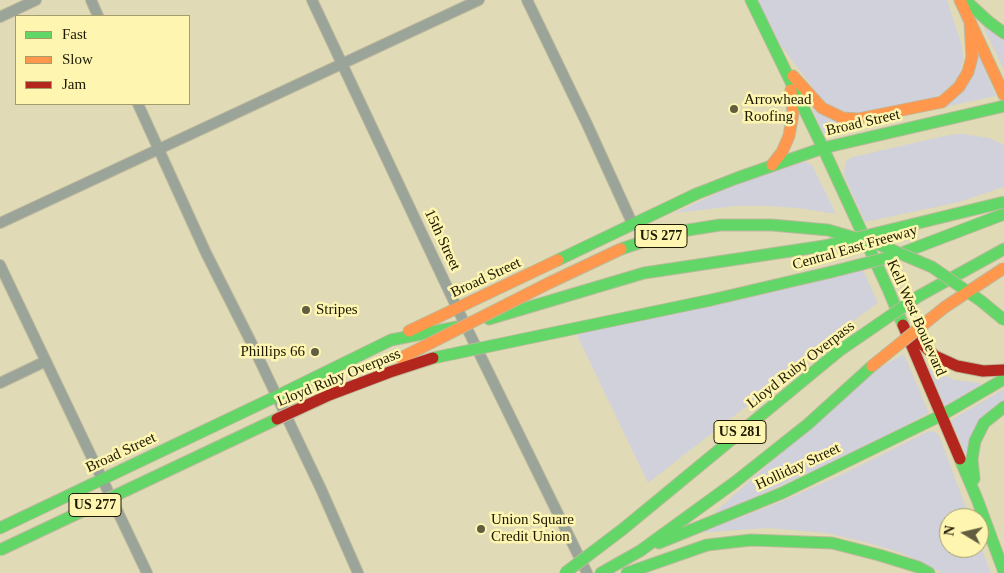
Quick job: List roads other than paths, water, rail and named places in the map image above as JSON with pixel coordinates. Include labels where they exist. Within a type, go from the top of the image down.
[{"type":"main road","name":"Kell West Boulevard","points":[[751,0],[823,148],[884,280],[977,499],[1004,572]]},
{"type":"main road","points":[[960,0],[1004,95]]},
{"type":"main road","points":[[965,0],[1004,33]]},
{"type":"main road","points":[[781,62],[822,108],[843,118],[858,119],[942,102],[959,87],[968,72],[972,57],[970,22]]},
{"type":"main road","points":[[772,165],[782,152],[789,136],[793,113],[790,81]]},
{"type":"main road","name":"Broad Street","points":[[0,528],[699,193],[823,148],[1004,106]]},
{"type":"main road","points":[[391,340],[466,325],[644,272],[824,246],[974,211],[1004,202]]},
{"type":"main road","name":"Central East Freeway","points":[[711,300],[894,256],[1004,214]]},
{"type":"main road","name":"US 277","points":[[329,395],[548,283],[617,250],[669,233],[720,225],[772,225],[828,230],[880,245],[932,268],[981,300],[1004,320]]},
{"type":"main road","name":"Lloyd Ruby Overpass","points":[[565,573],[624,529],[839,351],[919,296],[1004,249]]},
{"type":"main road","points":[[640,551],[735,482],[808,424],[872,366],[945,307],[1004,268]]},
{"type":"main road","name":"Lloyd Ruby Overpass","points":[[0,550],[329,395],[390,372],[436,357],[711,300]]},
{"type":"main road","points":[[905,329],[935,356],[957,366],[983,371],[1004,370]]},
{"type":"main road","name":"Holliday Street","points":[[601,573],[640,551],[782,493],[942,414],[1004,379]]},
{"type":"main road","points":[[977,499],[972,459],[975,441],[984,423],[1004,407]]},
{"type":"main road","points":[[627,573],[707,545],[751,540],[832,543],[879,555],[924,570]]},
{"type":"street","points":[[0,17],[36,0]]},
{"type":"street","points":[[91,0],[98,15]]},
{"type":"street","name":"15th Street","points":[[312,0],[457,308],[587,573]]},
{"type":"street","points":[[0,224],[479,0]]},
{"type":"street","points":[[527,0],[633,225]]},
{"type":"street","points":[[138,105],[206,253],[321,489],[358,573]]},
{"type":"street","points":[[0,264],[146,573]]},
{"type":"street","points":[[0,383],[46,361]]},
{"type":"place","name":"Arrowhead Roofing","points":[[734,109]]},
{"type":"place","name":"Stripes","points":[[306,310]]},
{"type":"place","name":"Phillips 66","points":[[315,352]]},
{"type":"place","name":"Union Square Credit Union","points":[[481,529]]}]
